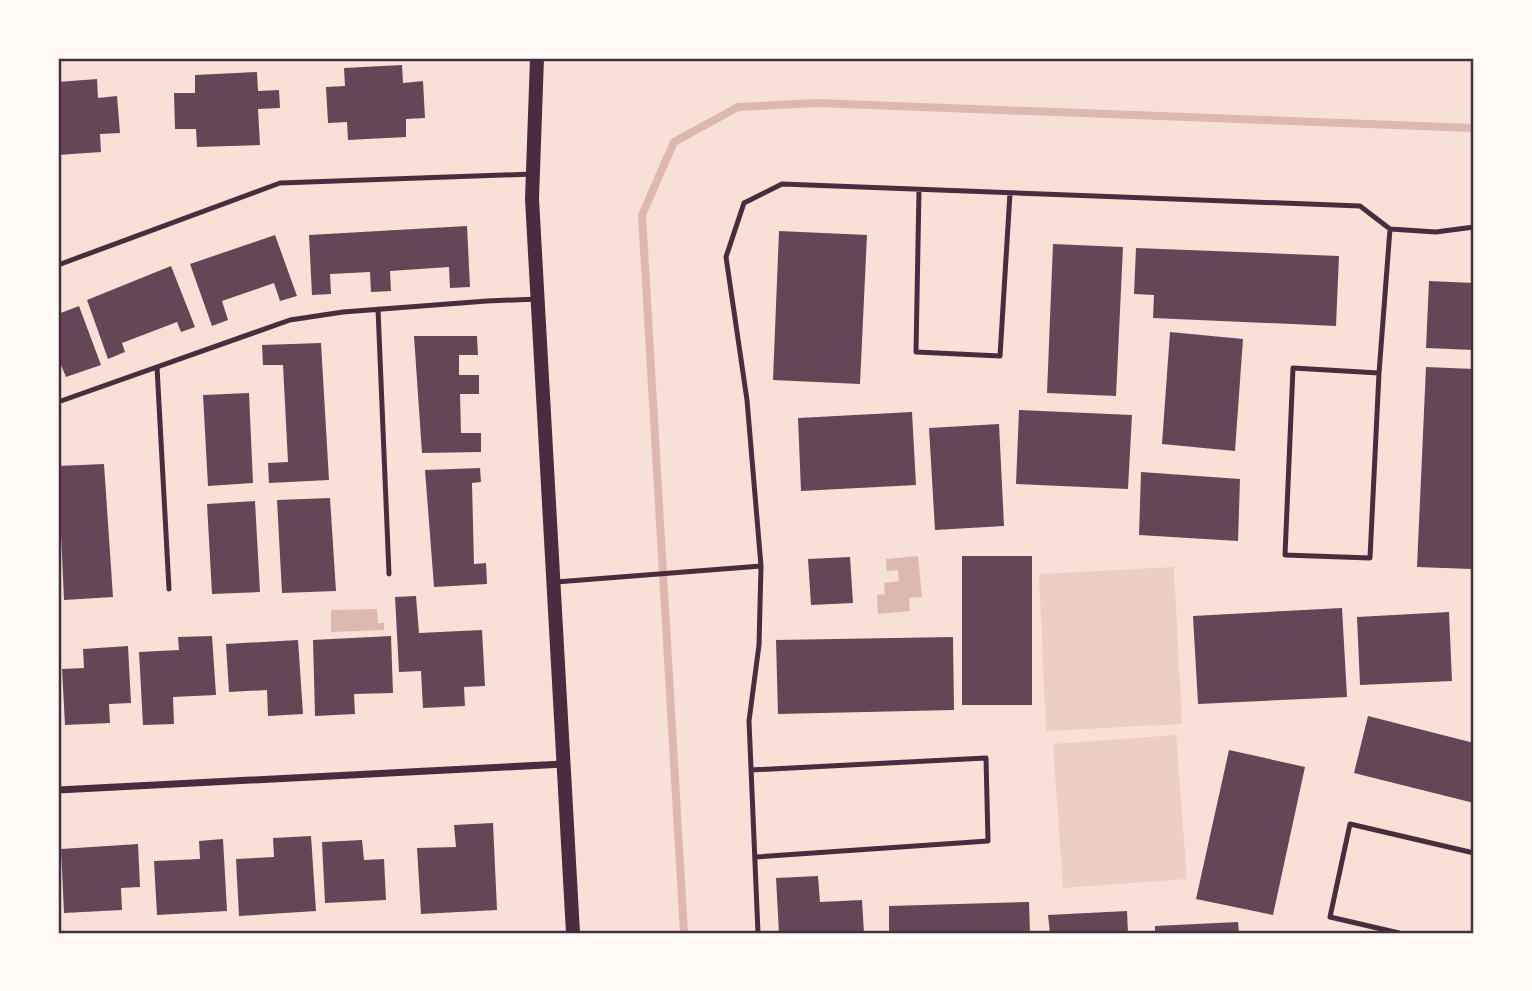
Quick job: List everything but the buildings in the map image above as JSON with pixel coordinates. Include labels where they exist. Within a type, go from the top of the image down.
[{"type":"main road","points":[[537,58],[532,199],[573,933]]},
{"type":"street","points":[[58,790],[564,764]]},
{"type":"lane","points":[[58,265],[280,183],[533,174]]},
{"type":"lane","points":[[758,933],[749,721],[759,645],[761,566],[747,400],[726,257],[744,203],[782,184],[1360,206],[1390,229],[1436,232],[1474,227]]},
{"type":"lane","points":[[919,190],[916,352],[1000,356],[1010,193]]},
{"type":"lane","points":[[1379,373],[1293,368],[1285,555],[1370,558],[1379,373],[1390,229]]},
{"type":"lane","points":[[58,402],[290,320],[378,309],[538,299]]},
{"type":"lane","points":[[378,309],[389,573]]},
{"type":"lane","points":[[157,367],[169,589]]},
{"type":"lane","points":[[554,582],[761,566]]},
{"type":"lane","points":[[751,771],[986,758],[988,841],[755,857]]},
{"type":"lane","points":[[1399,933],[1330,917],[1350,824],[1474,853]]},
{"type":"shaded area","points":[[918,556],[922,597],[909,598],[910,611],[878,614],[877,595],[885,594],[884,583],[899,581],[898,570],[887,571],[886,559]]},
{"type":"shaded area","points":[[1174,567],[1182,724],[1046,731],[1039,574]]},
{"type":"shaded area","points":[[377,609],[378,623],[384,623],[384,630],[331,632],[331,610]]},
{"type":"shaded area","points":[[1176,735],[1187,879],[1063,888],[1053,744]]},
{"type":"waterway","points":[[684,933],[642,215],[674,142],[738,107],[817,103],[1474,128]]}]
